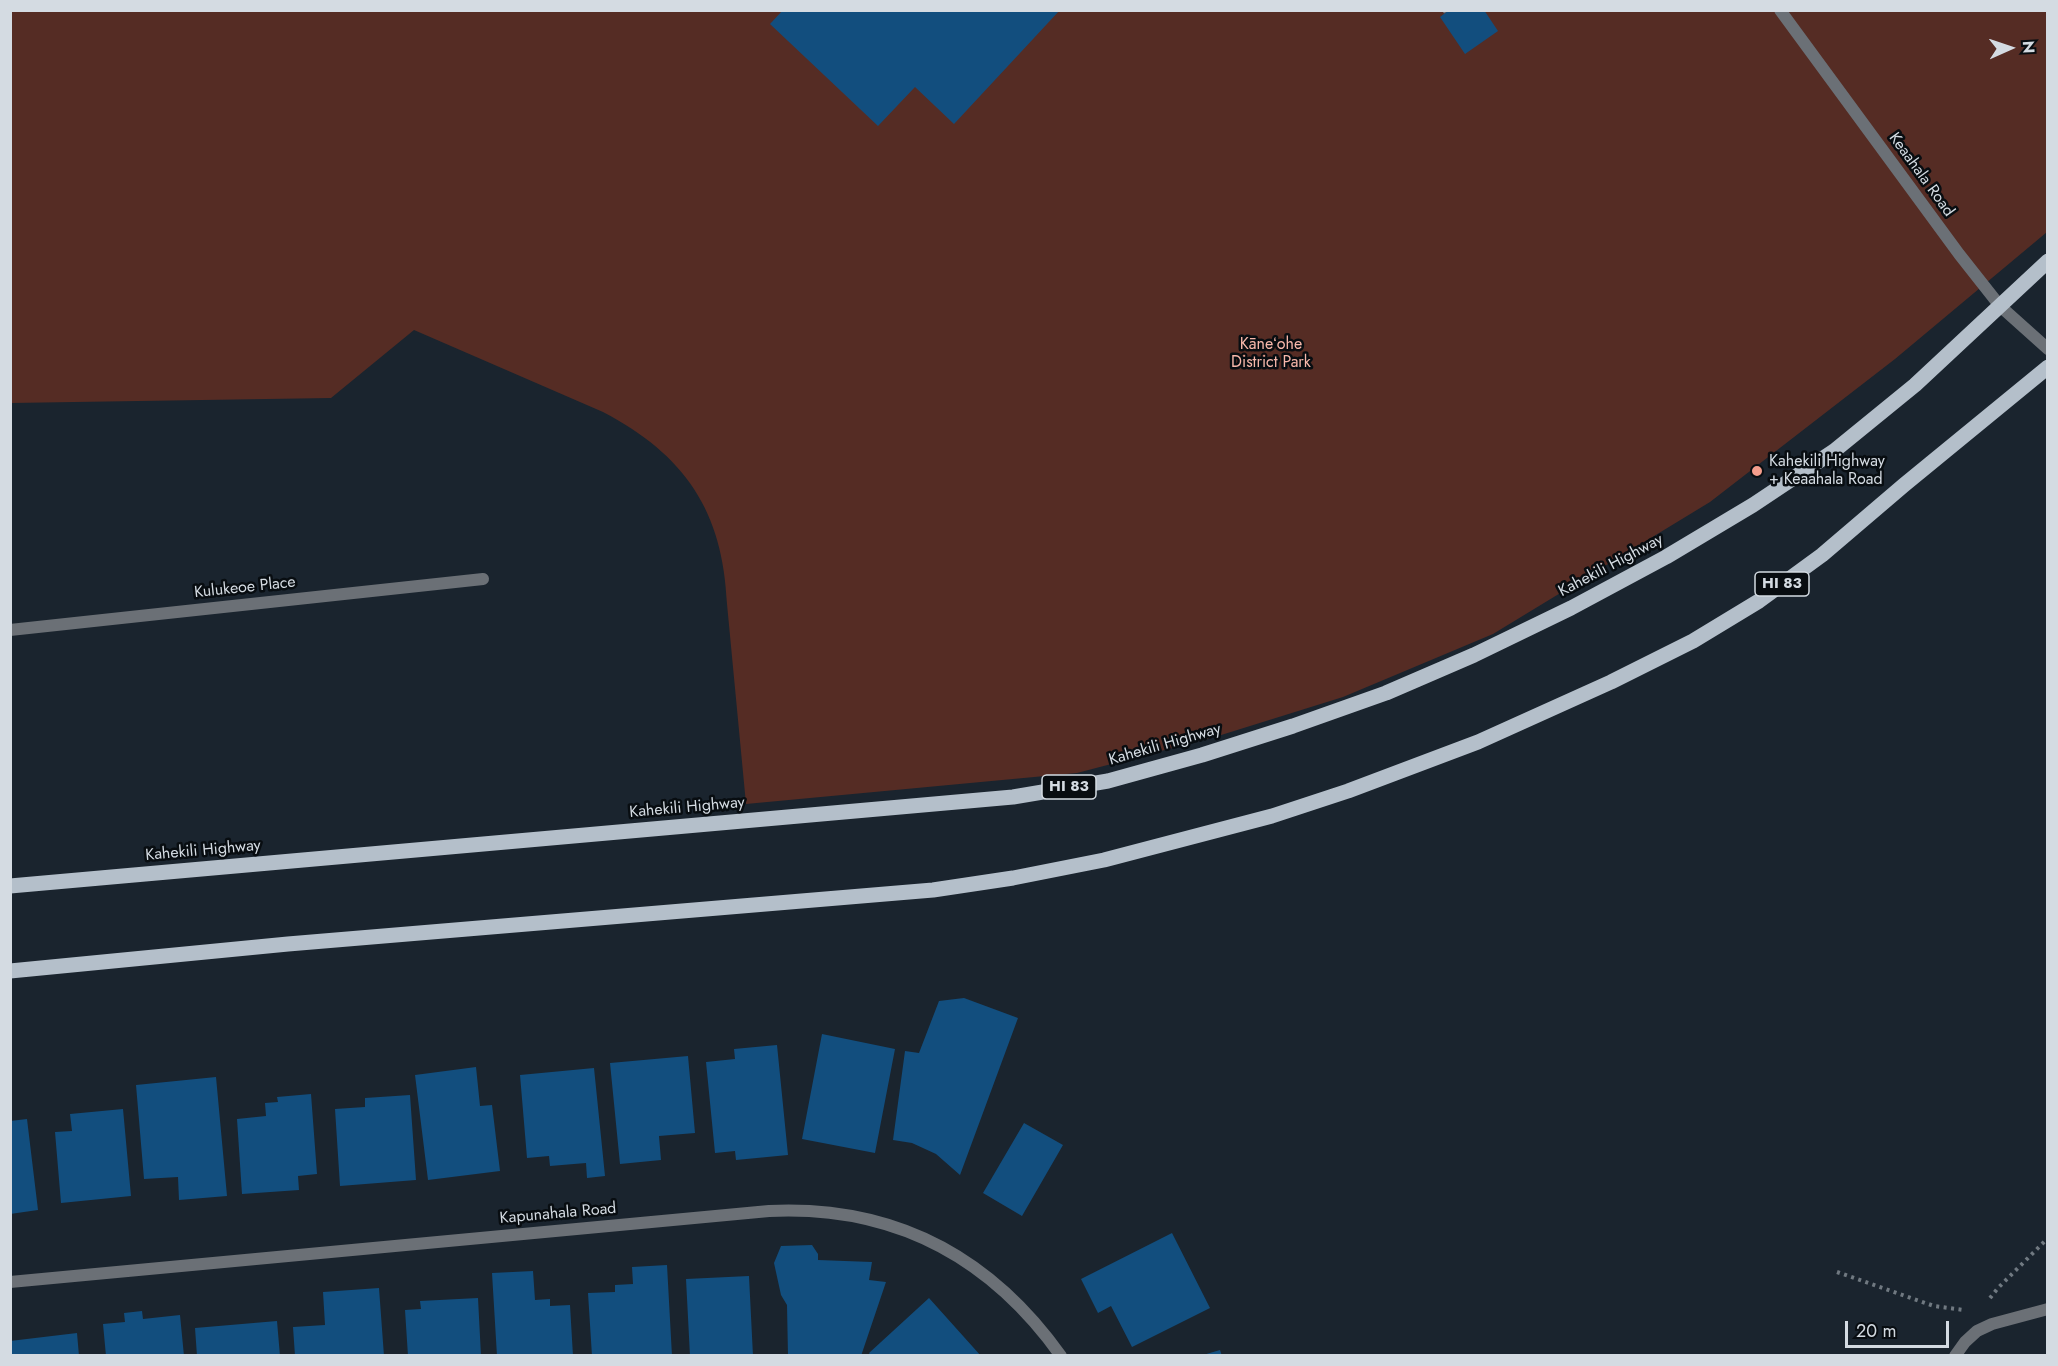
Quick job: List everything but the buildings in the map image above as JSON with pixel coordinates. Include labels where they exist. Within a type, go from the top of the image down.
[{"type":"main road","name":"Kahekili Highway","points":[[10,886],[1013,797],[1108,781],[1202,755],[1386,693],[1452,665],[1571,608],[1666,557],[1753,505],[1834,451],[1915,385],[2048,261]]},
{"type":"main road","name":"HI 83","points":[[10,971],[288,944],[933,890],[1104,861],[1272,816],[1348,791],[1478,742],[1611,682],[1693,641],[1759,601],[1822,555],[2048,367]]},
{"type":"street","name":"Keaahala Road","points":[[1780,10],[1959,254],[2001,306],[2048,349]]},
{"type":"street","name":"Kulukeoe Place","points":[[10,630],[483,579]]},
{"type":"street","name":"Kapunahala Road","points":[[10,1282],[747,1213],[807,1210],[882,1223],[918,1235],[952,1252],[985,1273],[1015,1300],[1042,1329],[1061,1356]]},
{"type":"street","points":[[1955,1356],[1977,1331],[1992,1324],[2048,1309]]},
{"type":"path","points":[[1972,1336],[1980,1312],[1998,1288],[2048,1238]]},
{"type":"path","points":[[1837,1272],[1935,1306],[1980,1312]]},
{"type":"green space","name":"Kāneʻohe District Park","points":[[10,11],[2047,11],[2047,232],[1895,359],[1710,502],[1493,634],[1343,697],[1218,736],[1077,773],[746,804],[724,571],[708,514],[694,489],[677,467],[632,429],[603,412],[414,330],[331,398],[11,403]]},
{"type":"place","name":"Kahekili Highway + Keaahala Road","points":[[1757,471]]}]
